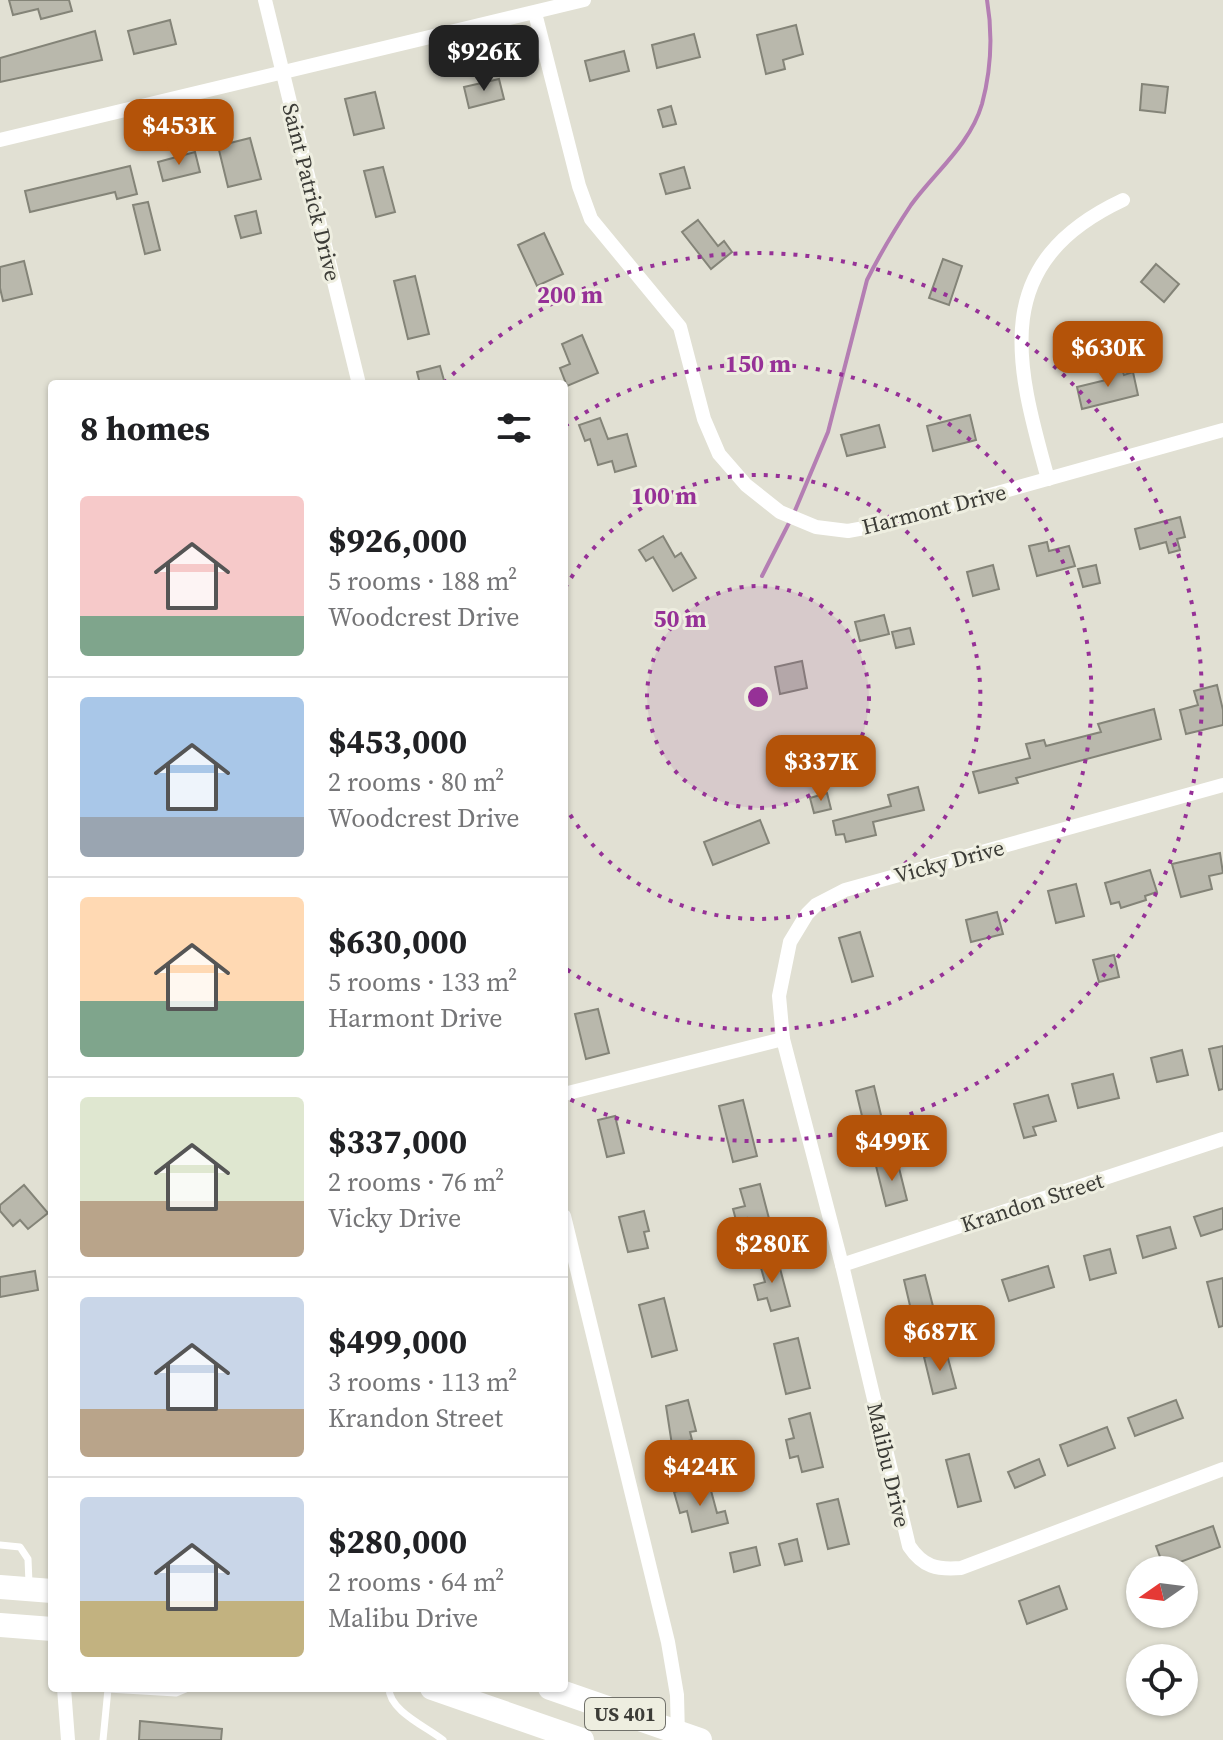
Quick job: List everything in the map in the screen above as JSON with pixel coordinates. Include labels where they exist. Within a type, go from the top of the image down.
[{"type":"highway","points":[[0,1587],[41,1590]]},
{"type":"highway","points":[[0,1625],[48,1629]]},
{"type":"highway","name":"US 401","points":[[444,1692],[582,1740]]},
{"type":"highway","name":"US 401","points":[[561,1692],[685,1738]]},
{"type":"street","name":"Saint Patrick Drive","points":[[265,0],[358,380]]},
{"type":"street","points":[[0,140],[584,0]]},
{"type":"street","name":"Harmont Drive","points":[[535,13],[579,186],[591,219],[680,327],[704,419],[719,454],[746,485],[780,512],[816,527],[848,531],[894,523],[1223,430]]},
{"type":"street","points":[[1048,479],[1030,415],[1022,367],[1020,335],[1027,299],[1043,264],[1061,240],[1095,213],[1123,200]]},
{"type":"street","name":"Vicky Drive","points":[[783,1039],[779,996],[790,942],[807,914],[831,896],[1223,785]]},
{"type":"street","points":[[568,1093],[783,1039]]},
{"type":"street","name":"Malibu Drive","points":[[783,1039],[842,1265],[909,1546],[924,1564],[946,1569],[961,1568],[1223,1469]]},
{"type":"street","name":"Krandon Street","points":[[842,1265],[1223,1139]]},
{"type":"street","points":[[568,1232],[668,1642],[685,1738]]},
{"type":"street","points":[[64,1692],[68,1740]]},
{"type":"lane","points":[[0,1545],[20,1547],[41,1590]]},
{"type":"lane","points":[[103,1740],[106,1692]]},
{"type":"lane","points":[[389,1692],[390,1698],[400,1709],[443,1740]]},
{"type":"building","points":[[9,0],[69,0],[72,11],[41,19],[38,9],[13,15]]},
{"type":"building","points":[[170,20],[176,44],[134,54],[128,31]]},
{"type":"building","points":[[796,25],[803,54],[783,60],[785,69],[766,74],[757,35]]},
{"type":"building","points":[[95,31],[102,60],[0,82],[0,58]]},
{"type":"building","points":[[694,34],[700,57],[657,68],[652,45]]},
{"type":"building","points":[[624,51],[629,71],[590,81],[585,61]]},
{"type":"building","points":[[499,79],[504,99],[469,108],[464,87]]},
{"type":"building","points":[[1142,84],[1168,87],[1165,113],[1140,110]]},
{"type":"building","points":[[375,92],[384,128],[354,135],[345,99]]},
{"type":"building","points":[[671,106],[676,124],[663,127],[658,110]]},
{"type":"building","points":[[250,138],[261,179],[228,187],[218,146]]},
{"type":"building","points":[[195,152],[200,172],[163,181],[158,162]]},
{"type":"building","points":[[130,166],[137,194],[117,199],[115,192],[30,212],[25,191]]},
{"type":"building","points":[[383,167],[395,212],[376,217],[364,171]]},
{"type":"building","points":[[684,167],[690,188],[666,194],[660,174]]},
{"type":"building","points":[[148,202],[160,250],[145,254],[133,205]]},
{"type":"building","points":[[256,211],[261,233],[241,238],[235,216]]},
{"type":"building","points":[[698,220],[718,246],[724,241],[732,252],[711,269],[682,232]]},
{"type":"building","points":[[544,233],[563,274],[537,286],[518,245]]},
{"type":"building","points":[[943,259],[962,266],[949,305],[929,298]]},
{"type":"building","points":[[24,261],[32,294],[3,301],[0,267]]},
{"type":"building","points":[[1156,264],[1179,284],[1164,302],[1141,282]]},
{"type":"building","points":[[415,276],[429,334],[408,339],[394,281]]},
{"type":"building","points":[[582,335],[598,373],[568,386],[560,368],[570,364],[562,344]]},
{"type":"building","points":[[440,366],[444,380],[419,380],[417,372]]},
{"type":"building","points":[[1121,366],[1124,375],[1133,372],[1138,395],[1082,409],[1077,387],[1106,380],[1104,370]]},
{"type":"building","points":[[970,415],[976,440],[933,451],[927,426]]},
{"type":"building","points":[[600,418],[608,439],[627,434],[636,466],[615,472],[612,461],[598,465],[590,439],[585,441],[579,425]]},
{"type":"building","points":[[879,425],[885,447],[847,456],[841,435]]},
{"type":"building","points":[[1180,517],[1185,537],[1177,539],[1180,550],[1169,553],[1166,542],[1140,549],[1135,529]]},
{"type":"building","points":[[663,536],[675,557],[681,553],[696,578],[673,591],[653,557],[646,561],[639,550]]},
{"type":"building","points":[[1047,542],[1049,551],[1069,546],[1075,566],[1037,576],[1029,546]]},
{"type":"building","points":[[993,565],[999,589],[973,596],[967,572]]},
{"type":"building","points":[[1096,565],[1100,583],[1083,587],[1078,569]]},
{"type":"building","points":[[884,615],[889,634],[860,641],[855,622]]},
{"type":"building","points":[[910,628],[914,644],[896,648],[892,632]]},
{"type":"building","points":[[802,661],[807,688],[780,694],[775,667]]},
{"type":"building","points":[[1217,685],[1223,725],[1186,734],[1180,710],[1198,705],[1194,691]]},
{"type":"building","points":[[1154,709],[1161,739],[1016,778],[1018,783],[979,793],[973,772],[1030,758],[1026,744],[1044,740],[1046,746],[1101,732],[1098,724]]},
{"type":"building","points":[[918,787],[924,810],[873,822],[876,835],[846,842],[844,834],[836,835],[833,821],[891,806],[888,795]]},
{"type":"building","points":[[827,793],[831,809],[814,813],[810,798]]},
{"type":"building","points":[[760,820],[769,843],[713,865],[704,842]]},
{"type":"building","points":[[1220,853],[1223,873],[1209,876],[1212,889],[1181,897],[1172,864]]},
{"type":"building","points":[[1150,870],[1157,892],[1145,896],[1146,900],[1121,908],[1119,902],[1111,904],[1105,883]]},
{"type":"building","points":[[1076,884],[1084,916],[1056,923],[1048,891]]},
{"type":"building","points":[[997,912],[1003,934],[971,942],[966,920]]},
{"type":"building","points":[[860,932],[873,976],[852,982],[839,938]]},
{"type":"building","points":[[1114,955],[1119,977],[1099,982],[1093,960]]},
{"type":"building","points":[[598,1009],[609,1053],[586,1059],[575,1014]]},
{"type":"building","points":[[1223,1046],[1223,1089],[1219,1090],[1209,1049]]},
{"type":"building","points":[[1182,1050],[1188,1075],[1157,1082],[1151,1058]]},
{"type":"building","points":[[1113,1074],[1119,1098],[1078,1108],[1072,1084]]},
{"type":"building","points":[[874,1086],[886,1136],[868,1141],[856,1091]]},
{"type":"building","points":[[1048,1095],[1056,1121],[1033,1127],[1036,1135],[1024,1138],[1014,1104]]},
{"type":"building","points":[[743,1100],[757,1156],[733,1162],[719,1106]]},
{"type":"building","points":[[615,1116],[624,1153],[607,1157],[598,1120]]},
{"type":"building","points":[[897,1160],[907,1200],[886,1206],[876,1166]]},
{"type":"building","points":[[760,1184],[772,1230],[752,1236],[747,1218],[736,1220],[733,1209],[745,1206],[740,1189]]},
{"type":"building","points":[[24,1185],[48,1213],[28,1229],[20,1220],[13,1226],[0,1211],[0,1205]]},
{"type":"building","points":[[1223,1208],[1223,1229],[1201,1236],[1194,1217]]},
{"type":"building","points":[[644,1211],[649,1231],[644,1232],[648,1248],[628,1252],[619,1217]]},
{"type":"building","points":[[1170,1227],[1176,1248],[1143,1258],[1137,1236]]},
{"type":"building","points":[[1110,1249],[1116,1273],[1090,1280],[1084,1256]]},
{"type":"building","points":[[777,1257],[790,1306],[771,1311],[767,1298],[758,1300],[754,1285],[765,1282],[759,1261]]},
{"type":"building","points":[[1048,1266],[1054,1287],[1009,1301],[1002,1280]]},
{"type":"building","points":[[35,1271],[38,1290],[0,1297],[0,1277]]},
{"type":"building","points":[[925,1275],[937,1322],[915,1327],[904,1280]]},
{"type":"building","points":[[1223,1278],[1223,1326],[1219,1327],[1207,1282]]},
{"type":"building","points":[[664,1298],[677,1350],[652,1357],[639,1305]]},
{"type":"building","points":[[798,1338],[810,1388],[786,1394],[774,1344]]},
{"type":"building","points":[[946,1351],[956,1388],[933,1394],[924,1357]]},
{"type":"building","points":[[688,1400],[696,1431],[690,1432],[692,1440],[672,1445],[666,1406]]},
{"type":"building","points":[[1176,1400],[1183,1418],[1135,1436],[1128,1418]]},
{"type":"building","points":[[810,1413],[823,1467],[802,1472],[798,1456],[790,1458],[786,1440],[794,1438],[789,1419]]},
{"type":"building","points":[[1107,1427],[1115,1448],[1068,1466],[1060,1445]]},
{"type":"building","points":[[969,1454],[981,1501],[958,1507],[946,1460]]},
{"type":"building","points":[[1039,1459],[1045,1475],[1015,1488],[1008,1472]]},
{"type":"building","points":[[709,1483],[717,1513],[725,1511],[728,1523],[692,1532],[687,1511],[680,1513],[674,1492]]},
{"type":"building","points":[[838,1499],[849,1544],[828,1549],[817,1504]]},
{"type":"building","points":[[1213,1526],[1220,1547],[1196,1556],[1160,1556],[1156,1546]]},
{"type":"building","points":[[797,1539],[802,1561],[785,1565],[779,1544]]},
{"type":"building","points":[[756,1547],[760,1565],[734,1572],[730,1553]]},
{"type":"building","points":[[1059,1586],[1067,1609],[1027,1624],[1019,1601]]},
{"type":"building","points":[[140,1721],[222,1729],[221,1740],[139,1740]]},
{"type":"waterway","points":[[794,513],[828,432],[867,280],[911,205],[961,145],[982,104],[989,65],[987,0]]},
{"type":"waterway","points":[[762,576],[790,521]]}]
